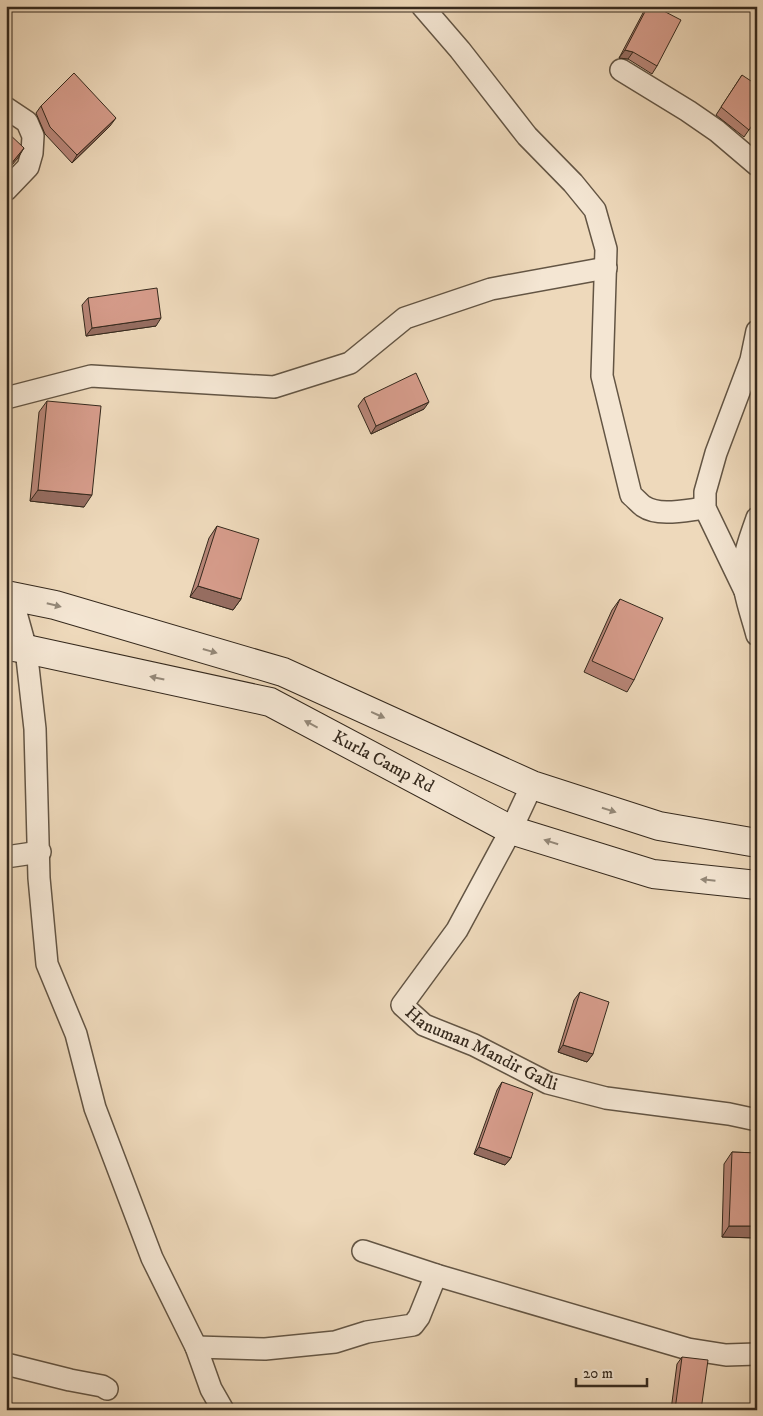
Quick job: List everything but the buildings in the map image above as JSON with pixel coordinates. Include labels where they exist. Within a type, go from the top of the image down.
[{"type":"main road","name":"Kurla Camp Rd","points":[[8,595],[56,605],[283,672],[532,785],[659,826],[757,843]]},
{"type":"main road","name":"Kurla Camp Rd","points":[[16,648],[270,702],[511,830],[653,874],[757,885]]},
{"type":"street","points":[[422,6],[460,50],[527,136],[573,183],[595,210],[606,250],[602,376],[631,495],[643,506],[654,511],[663,512],[705,508]]},
{"type":"street","points":[[621,70],[717,131],[757,165]]},
{"type":"street","points":[[6,108],[27,122],[33,136],[32,153],[28,167],[6,190]]},
{"type":"street","points":[[6,398],[91,376],[274,387],[350,363],[405,318],[491,289],[606,268]]},
{"type":"street","points":[[757,331],[751,360],[716,454],[705,492],[705,508],[745,591],[757,635]]},
{"type":"street","points":[[745,591],[743,565],[757,518]]},
{"type":"street","points":[[8,595],[16,648],[35,729],[40,852],[39,878],[47,964],[76,1034],[95,1108],[152,1258],[196,1347],[211,1388],[222,1410]]},
{"type":"street","name":"Hanuman Mandir Galli","points":[[532,785],[511,830],[457,930],[402,1005],[424,1026],[474,1045],[548,1082],[606,1098],[728,1114],[757,1120]]},
{"type":"street","points":[[6,857],[40,852]]},
{"type":"street","points":[[363,1251],[688,1350],[726,1355],[757,1354]]},
{"type":"street","points":[[196,1347],[265,1349],[326,1343],[374,1331],[413,1325],[419,1317],[436,1274]]},
{"type":"street","points":[[6,1364],[102,1386],[107,1389]]}]
